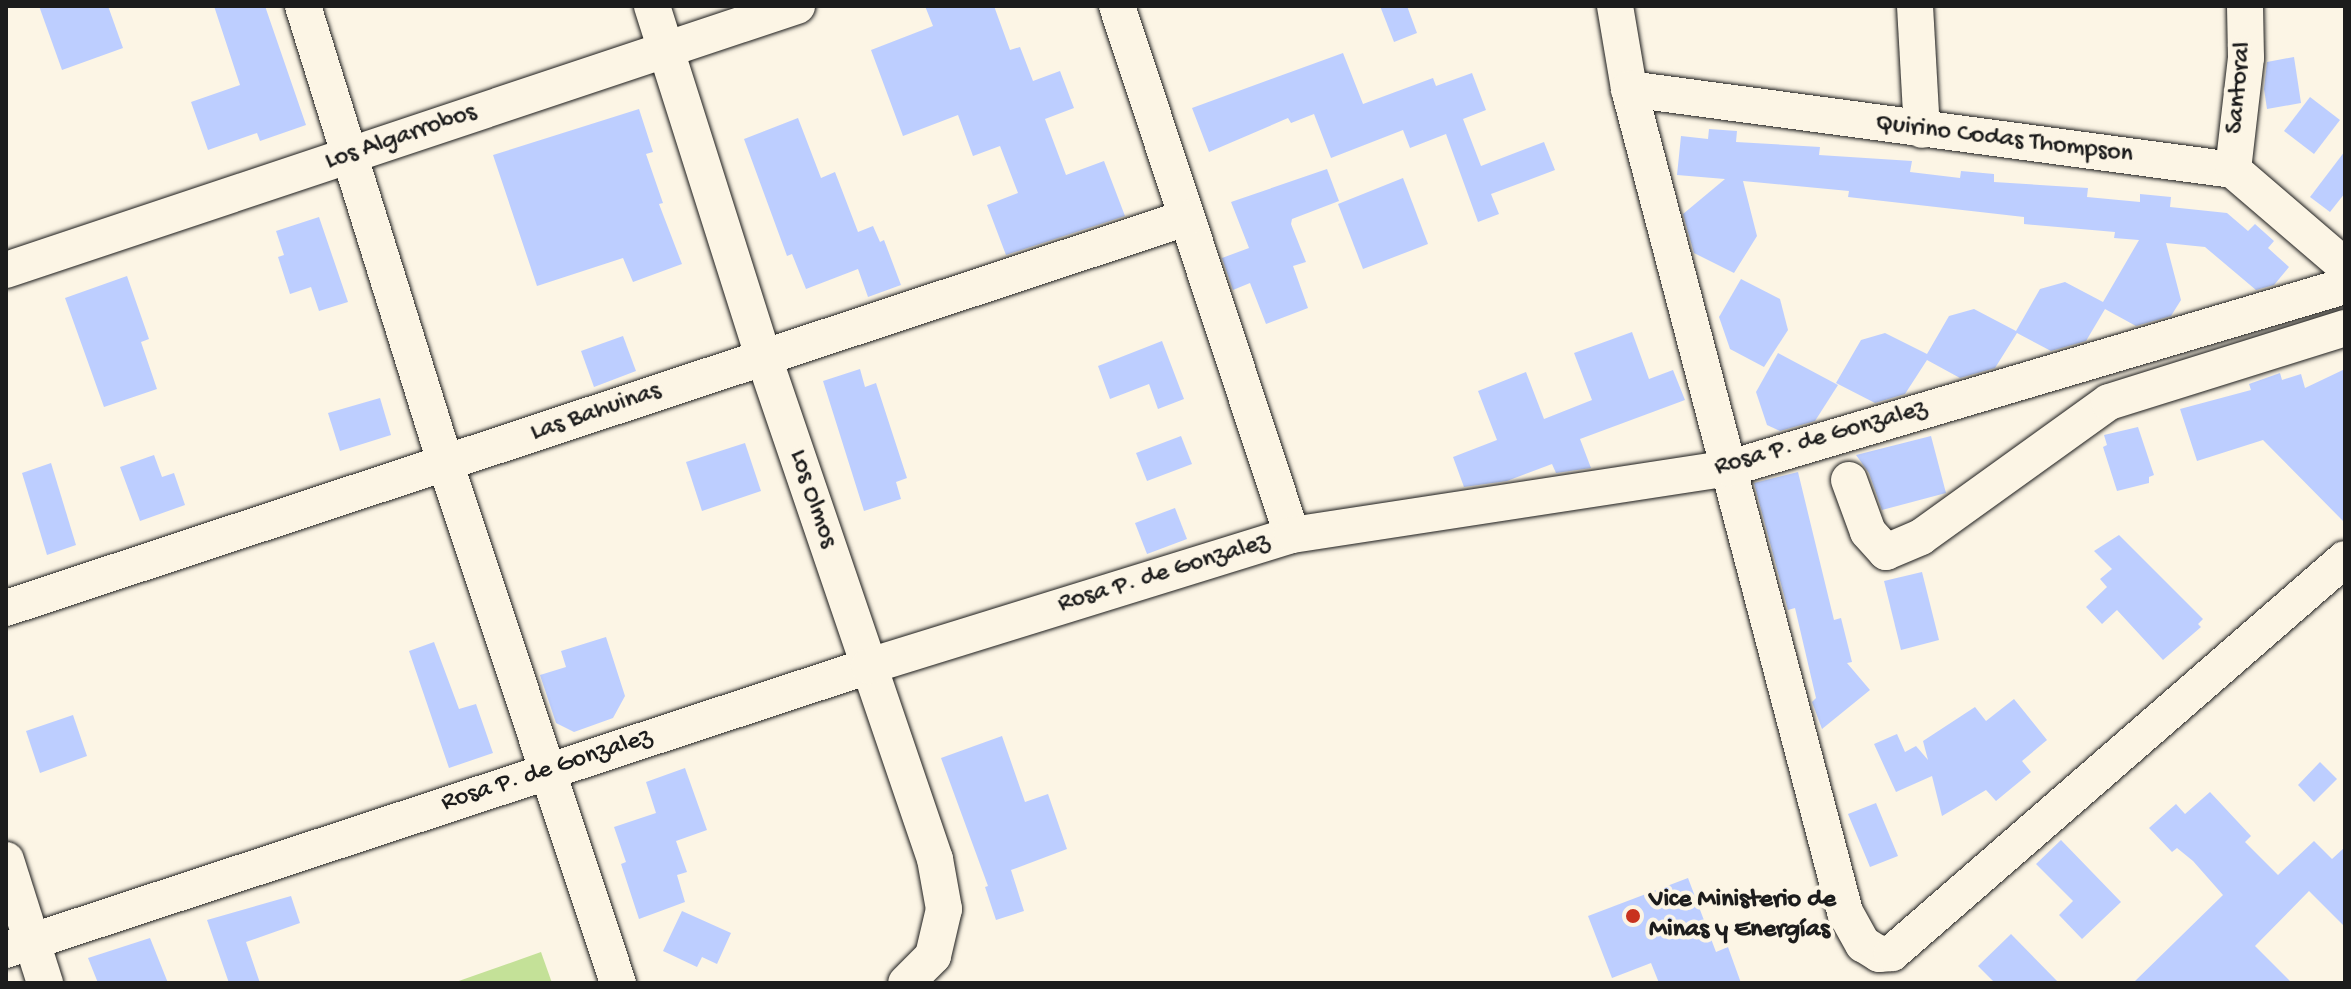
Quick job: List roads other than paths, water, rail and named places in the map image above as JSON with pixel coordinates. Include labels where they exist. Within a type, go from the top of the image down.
[{"type":"street","points":[[303,6],[446,465],[618,983]]},
{"type":"street","name":"Los Olmos","points":[[652,6],[763,355],[935,859],[944,909],[933,956],[906,983]]},
{"type":"street","name":"Los Algarrobos","points":[[6,270],[797,6]]},
{"type":"street","points":[[1117,6],[1292,535]]},
{"type":"street","points":[[1615,6],[1629,89],[1845,912],[1863,944],[1871,983]]},
{"type":"street","points":[[1915,6],[1922,130]]},
{"type":"street","name":"Santoral","points":[[2233,170],[2246,58],[2245,6]]},
{"type":"street","name":"Quirino Codas Thompson","points":[[1629,89],[2233,170]]},
{"type":"street","points":[[2233,170],[2345,266]]},
{"type":"street","name":"Las Bahuinas","points":[[6,608],[446,465],[763,355],[1186,218]]},
{"type":"street","name":"Rosa P. de Gonzalez","points":[[19,946],[869,666],[1292,535],[1730,468],[2345,286]]},
{"type":"street","points":[[1849,480],[1868,532],[1886,552],[1921,537],[2109,402],[2345,328]]},
{"type":"street","points":[[1863,944],[1879,954],[1892,953],[2345,559]]},
{"type":"street","points":[[6,860],[19,946],[45,983]]},
{"type":"place","name":"Vice Ministerio de Minas y Energías","points":[[1633,916]]}]
